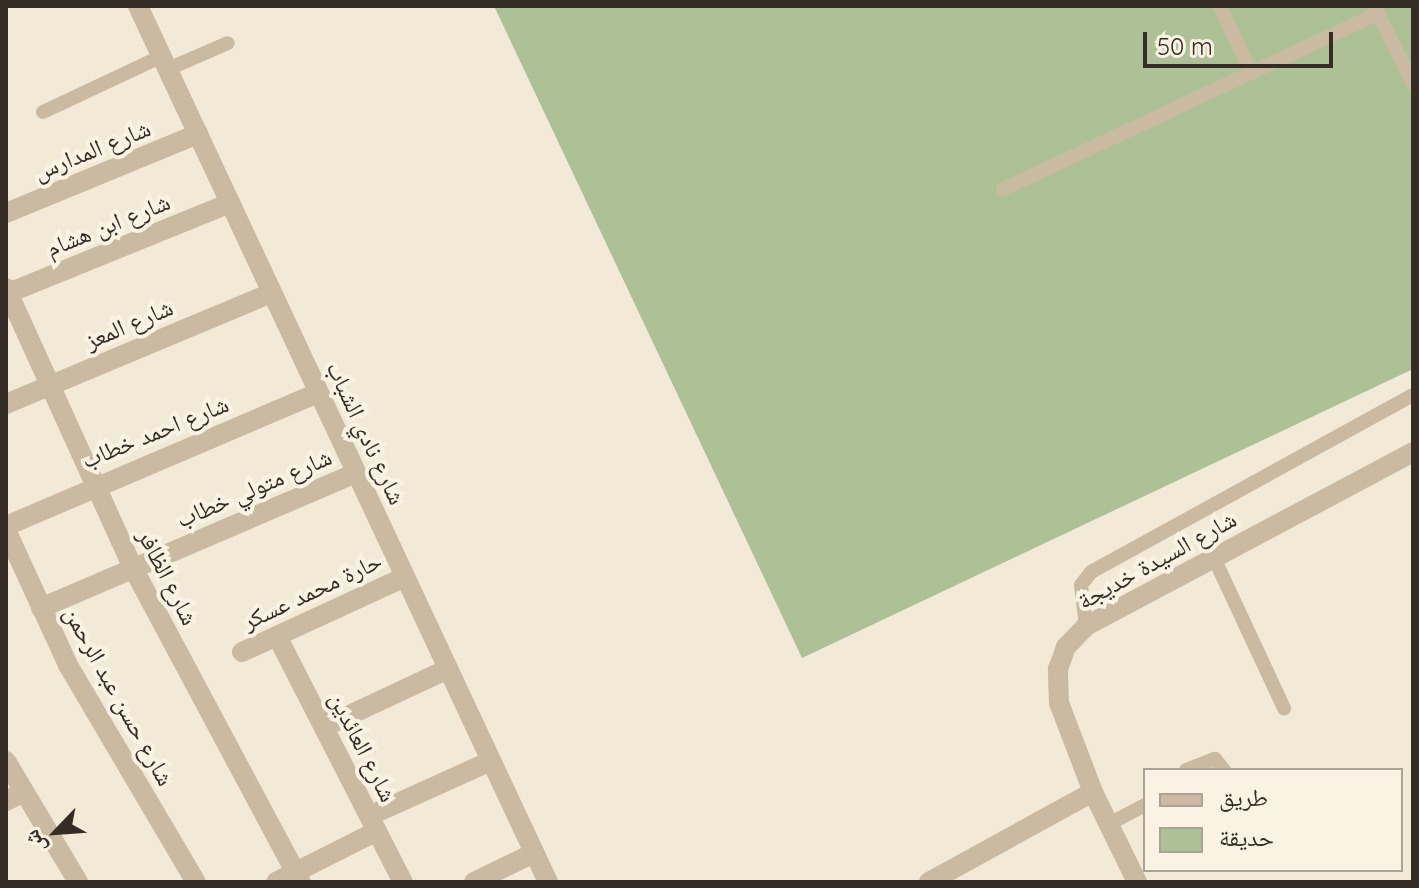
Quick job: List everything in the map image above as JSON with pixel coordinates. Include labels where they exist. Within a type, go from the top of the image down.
[{"type":"street","name":"شارع نادي الشباب","points":[[138,6],[548,882]]},
{"type":"street","name":"شارع المدارس","points":[[6,213],[198,134]]},
{"type":"street","name":"شارع ابن هشام","points":[[7,292],[230,203]]},
{"type":"street","name":"شارع الظافر","points":[[7,292],[133,568],[298,877]]},
{"type":"street","name":"شارع المعز","points":[[6,404],[272,293]]},
{"type":"street","name":"شارع احمد خطاب","points":[[8,526],[95,485],[318,393]]},
{"type":"street","name":"شارع السيدة خديجة","points":[[1093,792],[1059,703],[1058,681],[1066,647],[1086,626],[1413,452]]},
{"type":"street","name":"شارع متولي خطاب","points":[[41,608],[356,473]]},
{"type":"street","name":"شارع حسن عبد الرحمن","points":[[8,526],[68,665],[196,882]]},
{"type":"street","name":"حارة محمد عسكر","points":[[242,652],[405,577]]},
{"type":"street","name":"شارع العائدين","points":[[277,636],[403,882]]},
{"type":"street","points":[[324,727],[448,669]]},
{"type":"street","points":[[6,761],[15,796],[74,881]]},
{"type":"street","points":[[276,882],[298,877],[373,823],[491,761]]},
{"type":"street","points":[[929,882],[1093,792],[1137,882]]},
{"type":"street","points":[[474,882],[534,853]]},
{"type":"lane","points":[[1220,6],[1251,73]]},
{"type":"lane","points":[[1003,189],[1251,73],[1376,10],[1413,84]]},
{"type":"lane","points":[[43,112],[165,63],[228,43]]},
{"type":"lane","points":[[1086,626],[1081,585],[1091,572],[1413,395]]},
{"type":"lane","points":[[1214,558],[1284,708]]},
{"type":"lane","points":[[1191,768],[1215,759],[1222,768]]},
{"type":"lane","points":[[1109,824],[1143,806]]},
{"type":"green space","points":[[494,6],[1413,6],[1413,369],[802,658]]}]
